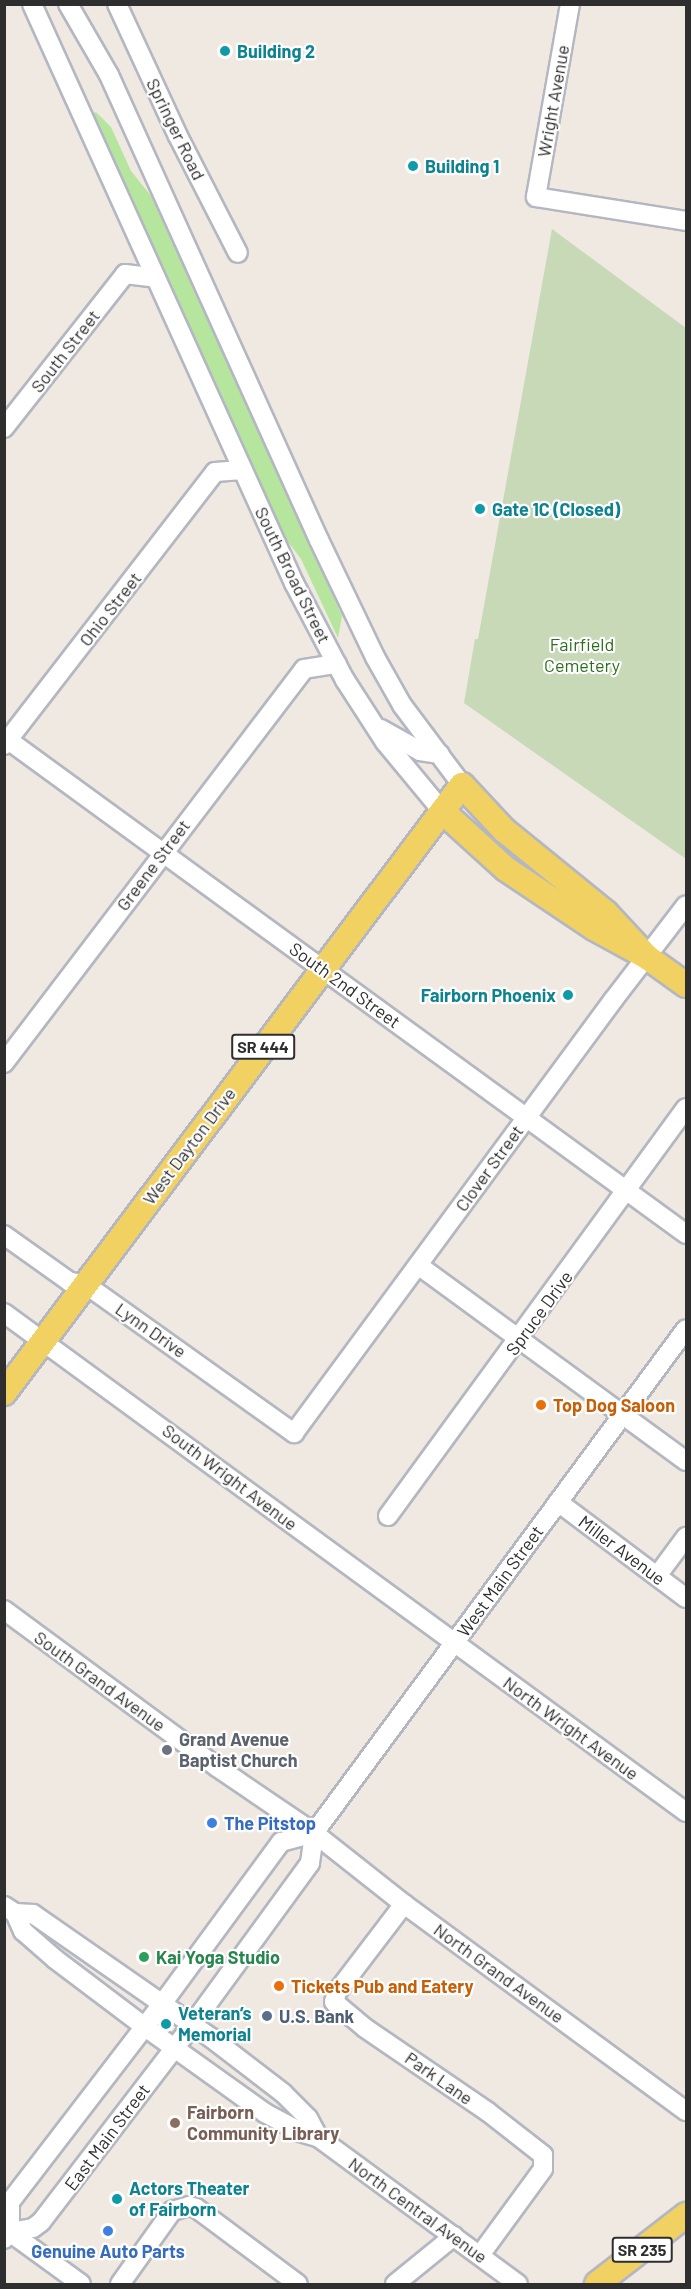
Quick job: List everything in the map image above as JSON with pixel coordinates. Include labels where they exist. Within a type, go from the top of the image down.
[{"type":"main road","name":"West Dayton Drive","points":[[4,1393],[462,785]]},
{"type":"main road","name":"South Broad Street","points":[[462,785],[504,830],[606,913],[647,957]]},
{"type":"main road","name":"South Broad Street","points":[[442,810],[506,869],[594,928],[647,957],[687,985]]},
{"type":"main road","name":"SR 235","points":[[597,2284],[687,2215]]},
{"type":"street","name":"South Broad Street","points":[[32,4],[294,583],[337,664],[375,726],[442,810]]},
{"type":"street","name":"South Broad Street","points":[[68,4],[109,75],[319,540],[375,657],[402,705],[462,785]]},
{"type":"street","name":"Springer Road","points":[[117,4],[177,136],[238,252]]},
{"type":"street","name":"Wright Avenue","points":[[570,4],[536,197],[687,221]]},
{"type":"street","name":"South Street","points":[[4,428],[125,274],[156,279]]},
{"type":"street","name":"Ohio Street","points":[[6,741],[215,472],[243,470]]},
{"type":"street","name":"Greene Street","points":[[4,1063],[304,669],[337,664]]},
{"type":"street","points":[[375,726],[420,751],[440,754]]},
{"type":"street","name":"South 2nd Street","points":[[6,741],[163,852],[687,1234]]},
{"type":"street","name":"Clover Street","points":[[294,1433],[687,905]]},
{"type":"street","name":"Spruce Drive","points":[[388,1516],[520,1339],[687,1108]]},
{"type":"street","name":"Lynn Drive","points":[[4,1235],[70,1282],[85,1284],[294,1433]]},
{"type":"street","points":[[418,1265],[687,1461]]},
{"type":"street","name":"South Wright Avenue","points":[[4,1313],[44,1340],[455,1643]]},
{"type":"street","name":"West Main Street","points":[[192,2025],[310,1863],[314,1833],[687,1329]]},
{"type":"street","name":"Miller Avenue","points":[[558,1502],[687,1598]]},
{"type":"street","points":[[657,1576],[687,1537]]},
{"type":"street","name":"South Grand Avenue","points":[[4,1610],[217,1767],[314,1833]]},
{"type":"street","name":"North Wright Avenue","points":[[455,1643],[687,1812]]},
{"type":"street","points":[[162,2004],[281,1842],[314,1833]]},
{"type":"street","name":"North Grand Avenue","points":[[314,1833],[404,1904],[687,2111]]},
{"type":"street","name":"Park Lane","points":[[404,1904],[337,1992],[334,2002],[337,2007],[488,2112],[543,2155],[543,2169],[480,2255]]},
{"type":"street","name":"North Central Avenue","points":[[10,1909],[33,1914],[192,2025],[283,2093],[308,2118],[318,2137]]},
{"type":"street","name":"North Central Avenue","points":[[10,1909],[22,1931],[145,2027],[265,2113],[300,2132],[318,2137],[518,2284]]},
{"type":"street","name":"East Main Street","points":[[162,2004],[10,2202],[6,2233],[33,2228],[42,2222],[192,2025]]},
{"type":"street","points":[[120,2284],[172,2211],[189,2206],[196,2208],[298,2284]]},
{"type":"street","points":[[6,2233],[81,2284]]},
{"type":"street","points":[[395,2284],[454,2236]]},
{"type":"green space","points":[[96,112],[111,127],[131,171],[151,196],[342,616],[338,638],[301,559],[280,531],[89,115]]},
{"type":"green space","name":"Fairfield Cemetery","points":[[552,229],[686,328],[686,859],[464,703],[475,639],[478,639]]},
{"type":"place","name":"Building 2","points":[[225,51]]},
{"type":"place","name":"Building 1","points":[[413,166]]},
{"type":"place","name":"Gate 1C (Closed)","points":[[480,509]]},
{"type":"place","name":"Fairborn Phoenix","points":[[568,995]]},
{"type":"place","name":"Top Dog Saloon","points":[[541,1405]]},
{"type":"place","name":"Grand Avenue Baptist Church","points":[[167,1750]]},
{"type":"place","name":"The Pitstop","points":[[212,1823]]},
{"type":"place","name":"Kai Yoga Studio","points":[[144,1957]]},
{"type":"place","name":"Tickets Pub and Eatery","points":[[279,1986]]},
{"type":"place","name":"U.S. Bank","points":[[267,2016]]},
{"type":"place","name":"Veteran’s Memorial","points":[[166,2024]]},
{"type":"place","name":"Fairborn Community Library","points":[[175,2123]]},
{"type":"place","name":"Actors Theater of Fairborn","points":[[117,2199]]},
{"type":"place","name":"Genuine Auto Parts","points":[[108,2231]]}]
